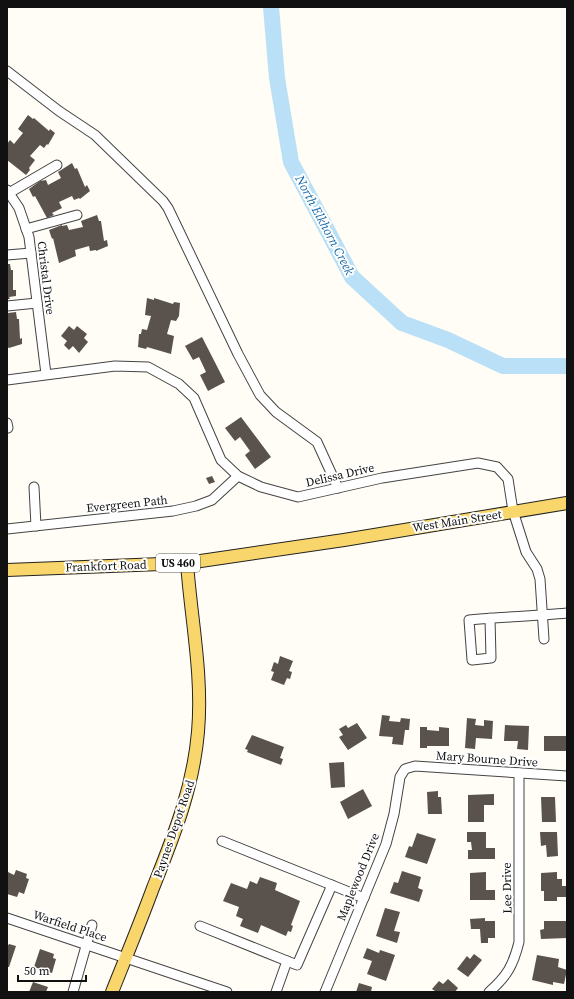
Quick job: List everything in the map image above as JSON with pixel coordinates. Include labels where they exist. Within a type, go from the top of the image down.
[{"type":"main road","name":"West Main Street","points":[[347,539],[567,503]]},
{"type":"main road","name":"Frankfort Road","points":[[7,570],[187,563],[347,539]]},
{"type":"main road","name":"Paynes Depot Road","points":[[112,992],[171,844],[192,776],[198,731],[199,699],[196,646],[187,563]]},
{"type":"street","points":[[7,71],[59,111],[95,135],[163,200],[238,354],[260,395],[289,422],[317,442],[338,488]]},
{"type":"street","points":[[8,192],[57,165]]},
{"type":"street","name":"Christal Drive","points":[[8,192],[19,208],[26,229],[31,253],[46,374]]},
{"type":"street","points":[[26,229],[77,214]]},
{"type":"street","points":[[7,255],[31,253]]},
{"type":"street","points":[[7,306],[37,303]]},
{"type":"street","name":"Delissa Drive","points":[[7,380],[46,374],[132,365],[148,367],[179,384],[194,398],[221,460],[238,476],[261,487],[298,497],[382,478],[478,463],[498,467],[508,479],[513,511]]},
{"type":"street","points":[[7,423],[8,428]]},
{"type":"street","name":"Evergreen Path","points":[[7,529],[173,511],[196,506],[212,500],[238,476]]},
{"type":"street","points":[[34,487],[36,526]]},
{"type":"street","points":[[513,511],[526,552],[537,569],[540,579],[544,639]]},
{"type":"street","points":[[490,618],[492,658],[472,660],[469,620],[490,618],[567,613]]},
{"type":"street","name":"Mary Bourne Drive","points":[[406,769],[415,766],[567,776]]},
{"type":"street","name":"Maplewood Drive","points":[[325,992],[386,844],[394,814],[400,777],[406,769]]},
{"type":"street","name":"Lee Drive","points":[[489,992],[498,984],[514,962],[519,942],[519,773]]},
{"type":"street","points":[[222,841],[364,898]]},
{"type":"street","points":[[200,926],[297,965],[332,885]]},
{"type":"street","name":"Warfield Place","points":[[7,918],[126,957],[207,989],[227,992]]},
{"type":"street","points":[[73,992],[92,925]]},
{"type":"street","points":[[276,992],[287,961]]},
{"type":"building","points":[[28,115],[33,119],[34,118],[49,131],[50,129],[55,133],[48,145],[47,144],[44,148],[40,145],[30,156],[35,160],[26,175],[7,160],[7,144],[10,140],[14,144],[23,133],[18,129]]},
{"type":"building","points":[[72,163],[75,169],[77,168],[85,187],[87,185],[90,191],[80,199],[74,200],[72,196],[59,202],[62,208],[52,213],[54,215],[47,218],[35,196],[33,197],[29,189],[40,181],[46,180],[48,185],[61,178],[58,172]]},
{"type":"building","points":[[97,215],[99,221],[101,221],[104,241],[107,240],[108,246],[96,251],[90,251],[89,246],[75,250],[76,256],[59,263],[53,238],[52,239],[49,230],[62,225],[67,225],[69,230],[83,227],[81,221]]},
{"type":"building","points":[[7,264],[10,264],[11,270],[13,270],[13,290],[16,290],[16,296],[9,297],[10,299],[7,299]]},
{"type":"building","points":[[147,298],[154,300],[154,298],[173,304],[174,302],[180,303],[179,316],[176,321],[171,320],[167,334],[174,336],[171,354],[147,347],[146,349],[138,347],[139,334],[141,334],[142,329],[147,330],[151,316],[145,315]]},
{"type":"building","points":[[16,312],[17,319],[19,319],[20,339],[22,338],[22,344],[9,348],[7,347],[7,315],[8,313]]},
{"type":"building","points":[[69,326],[74,330],[77,326],[87,334],[84,338],[88,342],[79,353],[73,346],[69,350],[64,345],[67,341],[61,336]]},
{"type":"building","points":[[202,337],[225,382],[208,391],[200,375],[206,372],[199,357],[193,360],[185,346]]},
{"type":"building","points":[[241,417],[271,457],[255,469],[245,455],[250,451],[240,437],[235,441],[225,428]]},
{"type":"building","points":[[212,476],[215,482],[209,484],[206,478]]},
{"type":"building","points":[[280,656],[293,661],[289,671],[292,672],[290,679],[287,678],[284,685],[271,680],[274,672],[271,671],[274,662],[278,664]]},
{"type":"building","points":[[382,715],[390,716],[389,721],[400,722],[401,718],[410,719],[409,730],[405,730],[403,745],[392,744],[393,737],[379,736]]},
{"type":"building","points":[[467,718],[476,719],[475,725],[484,726],[484,720],[493,721],[492,739],[476,738],[475,749],[465,748]]},
{"type":"building","points":[[357,723],[367,738],[348,750],[339,737],[343,735],[339,729],[346,725],[348,728]]},
{"type":"building","points":[[505,725],[529,726],[528,750],[517,749],[518,741],[504,741]]},
{"type":"building","points":[[420,727],[427,727],[427,730],[439,731],[439,727],[449,728],[449,746],[427,746],[427,748],[420,748]]},
{"type":"building","points":[[252,735],[284,747],[280,758],[283,759],[281,765],[247,752],[248,750],[245,749]]},
{"type":"building","points":[[544,736],[567,736],[567,751],[544,751]]},
{"type":"building","points":[[344,762],[345,787],[331,788],[329,763]]},
{"type":"building","points":[[363,789],[372,806],[348,819],[340,802]]},
{"type":"building","points":[[438,791],[438,797],[441,797],[442,814],[428,814],[427,792]]},
{"type":"building","points":[[494,794],[494,805],[484,805],[484,822],[468,822],[468,795]]},
{"type":"building","points":[[541,797],[555,797],[556,822],[542,822]]},
{"type":"building","points":[[467,832],[486,832],[486,848],[495,848],[495,859],[468,859],[468,850],[472,850],[471,842],[467,842]]},
{"type":"building","points":[[540,832],[557,832],[558,856],[547,857],[546,845],[541,846]]},
{"type":"building","points":[[417,833],[436,839],[427,864],[405,857],[409,846],[412,847]]},
{"type":"building","points":[[16,870],[27,874],[26,878],[29,879],[24,894],[19,892],[17,897],[7,894],[8,872],[14,875]]},
{"type":"building","points":[[402,871],[421,877],[418,888],[423,890],[419,902],[390,893],[394,882],[398,883]]},
{"type":"building","points":[[486,872],[486,890],[495,890],[495,900],[470,900],[470,873]]},
{"type":"building","points":[[557,872],[557,879],[562,879],[562,886],[567,886],[567,897],[557,897],[557,901],[544,901],[544,891],[541,891],[541,873]]},
{"type":"building","points":[[260,877],[277,883],[275,890],[300,901],[291,925],[293,926],[291,932],[288,931],[286,936],[261,925],[258,933],[240,926],[243,919],[236,916],[239,907],[223,901],[231,883],[247,889],[250,881],[257,884]]},
{"type":"building","points":[[385,908],[400,912],[394,931],[400,932],[397,943],[376,936]]},
{"type":"building","points":[[485,918],[485,921],[495,921],[495,938],[488,938],[488,943],[481,943],[480,929],[471,929],[470,919]]},
{"type":"building","points":[[544,921],[567,921],[567,938],[541,939],[540,930],[544,929]]},
{"type":"building","points":[[9,944],[16,946],[9,967],[7,967],[7,947]]},
{"type":"building","points":[[367,948],[379,953],[380,950],[395,955],[386,981],[367,974],[372,961],[363,958]]},
{"type":"building","points":[[40,949],[54,954],[53,958],[56,959],[52,973],[34,967]]},
{"type":"building","points":[[474,954],[482,960],[468,977],[457,969],[467,956],[470,959]]},
{"type":"building","points":[[537,955],[559,959],[558,967],[567,970],[564,984],[553,982],[553,985],[532,980]]},
{"type":"building","points":[[448,979],[458,988],[455,992],[434,992],[435,991],[432,989],[439,981],[443,984]]},
{"type":"building","points":[[33,982],[48,987],[46,992],[29,992]]},
{"type":"building","points":[[359,983],[372,987],[371,992],[356,992]]},
{"type":"waterway","name":"North Elkhorn Creek","points":[[271,7],[277,78],[291,162],[352,277],[402,323],[448,340],[503,366],[567,366]]}]
